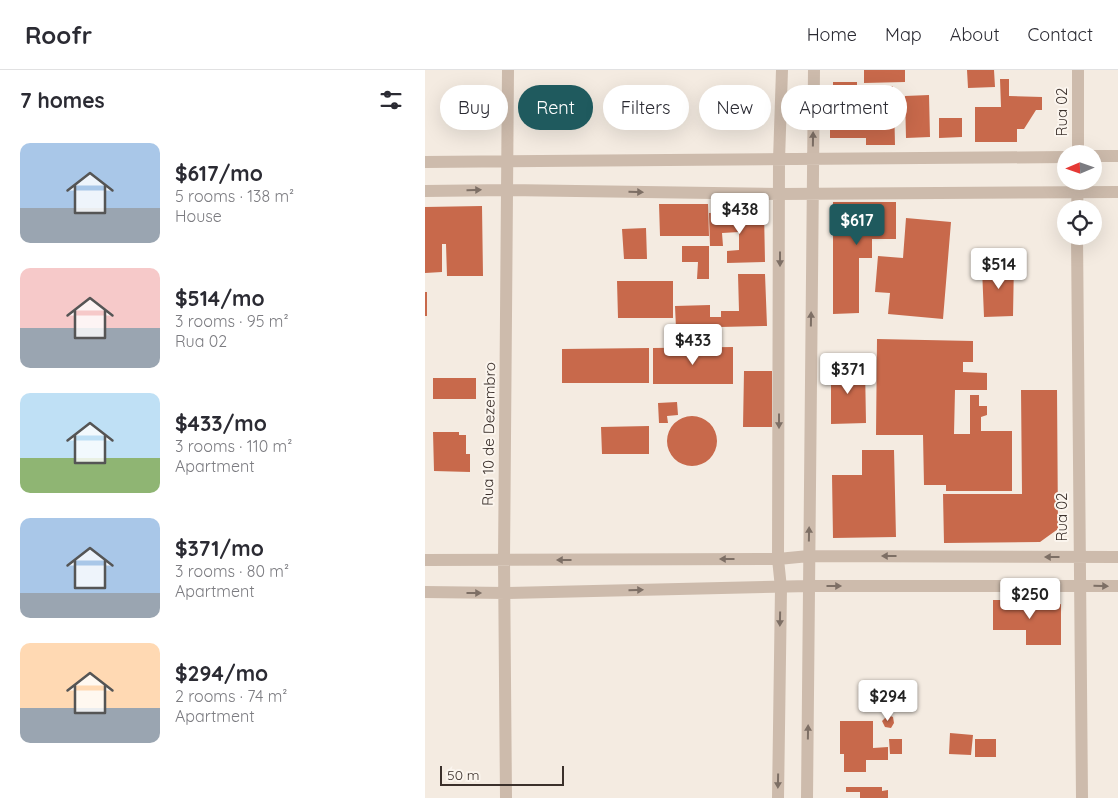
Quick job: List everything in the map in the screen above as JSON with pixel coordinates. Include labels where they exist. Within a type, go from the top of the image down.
[{"type":"street","name":"Rua 10 de Dezembro","points":[[506,798],[506,593],[504,560],[508,70]]},
{"type":"street","points":[[777,798],[781,588],[778,558],[779,160],[782,70]]},
{"type":"street","points":[[807,798],[814,70]]},
{"type":"street","name":"Rua 02","points":[[1078,70],[1078,145]]},
{"type":"street","points":[[425,162],[506,163],[1057,156]]},
{"type":"street","points":[[1103,156],[1118,156]]},
{"type":"street","points":[[425,191],[508,190],[780,194],[1057,187]]},
{"type":"street","points":[[1102,190],[1118,192]]},
{"type":"street","name":"Rua 02","points":[[1077,245],[1082,798]]},
{"type":"street","points":[[425,560],[778,558],[809,556],[1118,557]]},
{"type":"street","points":[[425,592],[506,593],[809,586],[1118,586]]},
{"type":"building","points":[[864,70],[905,70],[905,82],[864,83]]},
{"type":"building","points":[[967,70],[994,70],[995,87],[968,88]]},
{"type":"building","points":[[1000,79],[1009,79],[1009,96],[1042,97],[1042,110],[1036,110],[1024,129],[1017,129],[1017,142],[975,142],[975,107],[1001,107]]},
{"type":"building","points":[[833,82],[857,82],[857,85],[833,85]]},
{"type":"building","points":[[929,95],[930,137],[906,138],[907,96]]},
{"type":"building","points":[[939,118],[962,118],[962,137],[939,138]]},
{"type":"building","points":[[830,130],[895,130],[895,145],[866,145],[866,138],[830,138]]},
{"type":"building","points":[[833,202],[896,202],[896,239],[872,239],[872,258],[859,258],[859,313],[833,314]]},
{"type":"building","points":[[659,204],[708,204],[709,236],[660,236]]},
{"type":"building","points":[[482,206],[483,276],[447,276],[446,244],[442,244],[442,272],[425,273],[425,207]]},
{"type":"building","points":[[764,211],[765,262],[727,263],[727,251],[739,250],[739,232],[722,233],[723,246],[710,246],[709,213]]},
{"type":"building","points":[[906,218],[951,222],[943,319],[888,314],[890,293],[875,292],[878,256],[903,258]]},
{"type":"building","points":[[646,228],[647,259],[624,259],[622,229]]},
{"type":"building","points":[[682,246],[709,246],[709,279],[697,279],[698,262],[682,262]]},
{"type":"building","points":[[1014,261],[1013,316],[984,317],[982,268]]},
{"type":"building","points":[[738,274],[765,274],[767,326],[676,328],[675,306],[710,305],[710,317],[721,317],[721,311],[739,311]]},
{"type":"building","points":[[617,281],[673,281],[673,318],[618,318]]},
{"type":"building","points":[[425,292],[427,292],[427,316],[425,316]]},
{"type":"building","points":[[877,339],[973,341],[973,362],[963,362],[963,372],[987,373],[987,390],[955,390],[954,434],[970,434],[970,395],[979,395],[979,406],[987,406],[987,415],[981,417],[981,431],[1012,431],[1012,491],[946,491],[946,485],[924,485],[923,435],[876,435]]},
{"type":"building","points":[[733,347],[733,384],[653,384],[653,348]]},
{"type":"building","points":[[649,348],[649,383],[562,383],[562,349]]},
{"type":"building","points":[[865,366],[866,423],[831,424],[831,367]]},
{"type":"building","points":[[744,371],[772,371],[772,427],[743,427]]},
{"type":"building","points":[[433,378],[476,378],[476,399],[433,399]]},
{"type":"building","points":[[1021,390],[1057,390],[1058,529],[1040,542],[944,543],[943,494],[1022,494]]},
{"type":"building","points":[[677,402],[678,415],[667,416],[668,423],[659,423],[658,403]]},
{"type":"building","points":[[687,416],[697,416],[710,423],[717,436],[717,446],[710,459],[697,466],[687,466],[678,462],[671,455],[667,446],[667,436],[671,427],[678,420]]},
{"type":"building","points":[[649,426],[649,454],[602,454],[601,427]]},
{"type":"building","points":[[433,432],[459,432],[459,435],[466,435],[466,454],[470,454],[470,472],[434,471]]},
{"type":"building","points":[[862,450],[894,450],[896,537],[833,538],[832,475],[862,475]]},
{"type":"building","points":[[993,600],[1046,600],[1046,604],[1061,604],[1061,645],[1026,645],[1026,630],[993,630]]},
{"type":"building","points":[[888,715],[893,717],[894,723],[891,728],[885,727],[882,721]]},
{"type":"building","points":[[840,721],[873,721],[873,748],[888,747],[888,760],[866,760],[866,772],[844,772],[844,754],[840,754]]},
{"type":"building","points":[[950,733],[973,735],[971,755],[949,754]]},
{"type":"building","points":[[889,739],[902,739],[902,754],[890,754]]},
{"type":"building","points":[[975,739],[996,739],[996,757],[975,757]]},
{"type":"building","points":[[846,787],[882,787],[882,791],[888,790],[888,798],[860,798],[860,792],[846,792]]}]
